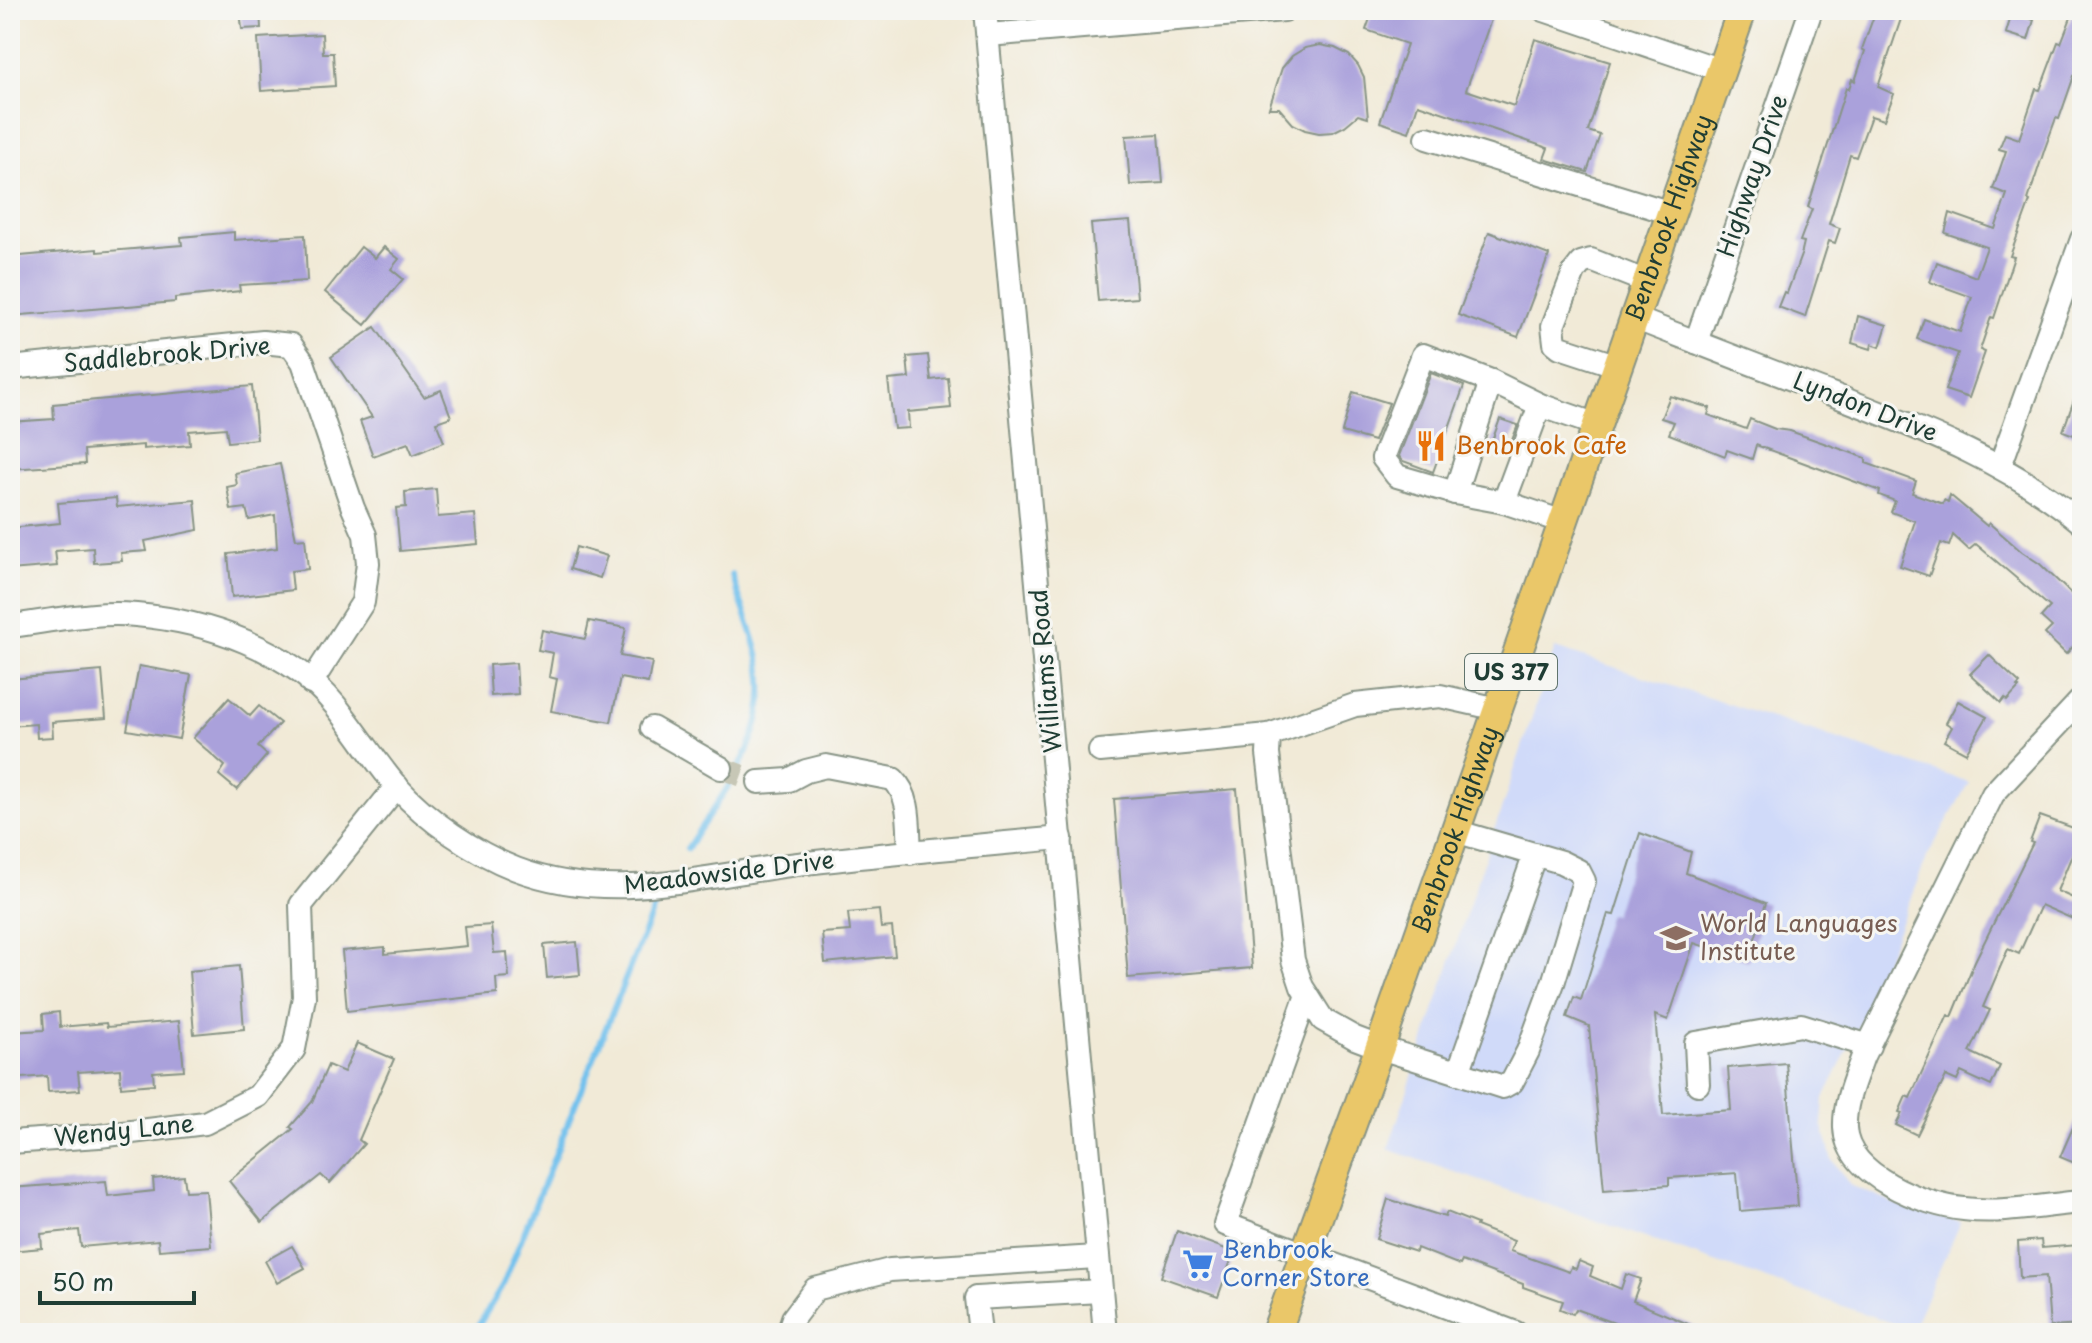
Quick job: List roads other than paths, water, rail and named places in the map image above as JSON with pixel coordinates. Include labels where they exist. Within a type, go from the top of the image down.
[{"type":"main road","name":"Benbrook Highway","points":[[1276,1333],[1382,1048],[1742,10]]},
{"type":"street","name":"Williams Road","points":[[985,10],[1105,1333]]},
{"type":"street","points":[[988,35],[1039,20],[1284,10]]},
{"type":"street","points":[[1544,10],[1721,70]]},
{"type":"street","name":"Highway Drive","points":[[1696,342],[1811,10]]},
{"type":"street","points":[[1427,138],[1671,213]]},
{"type":"street","points":[[2000,466],[2082,239]]},
{"type":"street","points":[[1618,366],[1560,347],[1555,343],[1553,326],[1574,272],[1581,263],[1591,260],[1647,282]]},
{"type":"street","name":"Lyndon Drive","points":[[1634,318],[1946,438],[2000,466],[2055,501],[2082,523]]},
{"type":"street","name":"Saddlebrook Drive","points":[[10,368],[263,342],[291,345],[303,362],[365,535],[368,563],[363,602],[311,683]]},
{"type":"street","points":[[1563,522],[1504,502],[1455,493],[1397,476],[1383,458],[1423,355],[1491,381],[1540,405],[1597,425]]},
{"type":"street","points":[[1455,493],[1491,381]]},
{"type":"street","points":[[1504,502],[1540,405]]},
{"type":"street","name":"Meadowside Drive","points":[[10,626],[78,617],[136,615],[212,629],[242,638],[292,667],[333,702],[397,786],[420,809],[458,838],[516,869],[597,888],[660,885],[790,865],[1061,838]]},
{"type":"street","points":[[1100,751],[1269,735],[1355,705],[1440,696],[1498,709]]},
{"type":"street","points":[[2082,699],[1993,794],[1869,1046],[1847,1101],[1845,1130],[1850,1148],[1865,1170],[1933,1203],[1965,1210],[2082,1202]]},
{"type":"street","points":[[652,728],[721,768]]},
{"type":"street","points":[[1269,735],[1268,754],[1293,960],[1307,995],[1323,1020],[1355,1038],[1503,1087],[1512,1082],[1528,1051],[1554,980],[1584,881],[1579,871],[1561,862],[1455,831]]},
{"type":"street","points":[[759,782],[789,780],[806,771],[826,766],[893,779],[901,786],[906,799],[910,853]]},
{"type":"street","name":"Wendy Lane","points":[[10,1142],[99,1136],[205,1123],[258,1096],[294,1049],[304,997],[301,905],[397,786]]},
{"type":"street","points":[[1458,1073],[1535,854]]},
{"type":"street","points":[[1307,995],[1225,1224],[1516,1333]]},
{"type":"street","points":[[1698,1084],[1696,1043],[1801,1025],[1869,1046]]},
{"type":"street","points":[[788,1333],[793,1318],[815,1289],[890,1270],[1096,1257]]},
{"type":"street","points":[[980,1333],[976,1298],[1100,1291]]},
{"type":"waterway","points":[[687,849],[740,765],[751,742],[762,695],[759,659],[732,575]]},
{"type":"waterway","points":[[474,1333],[503,1285],[657,900]]},
{"type":"tunnel","points":[[721,768],[759,782]]},
{"type":"place","name":"Benbrook Cafe","points":[[1431,446]]},
{"type":"place","name":"World Languages Institute","points":[[1676,938]]},
{"type":"place","name":"Benbrook Corner Store","points":[[1198,1264]]}]
